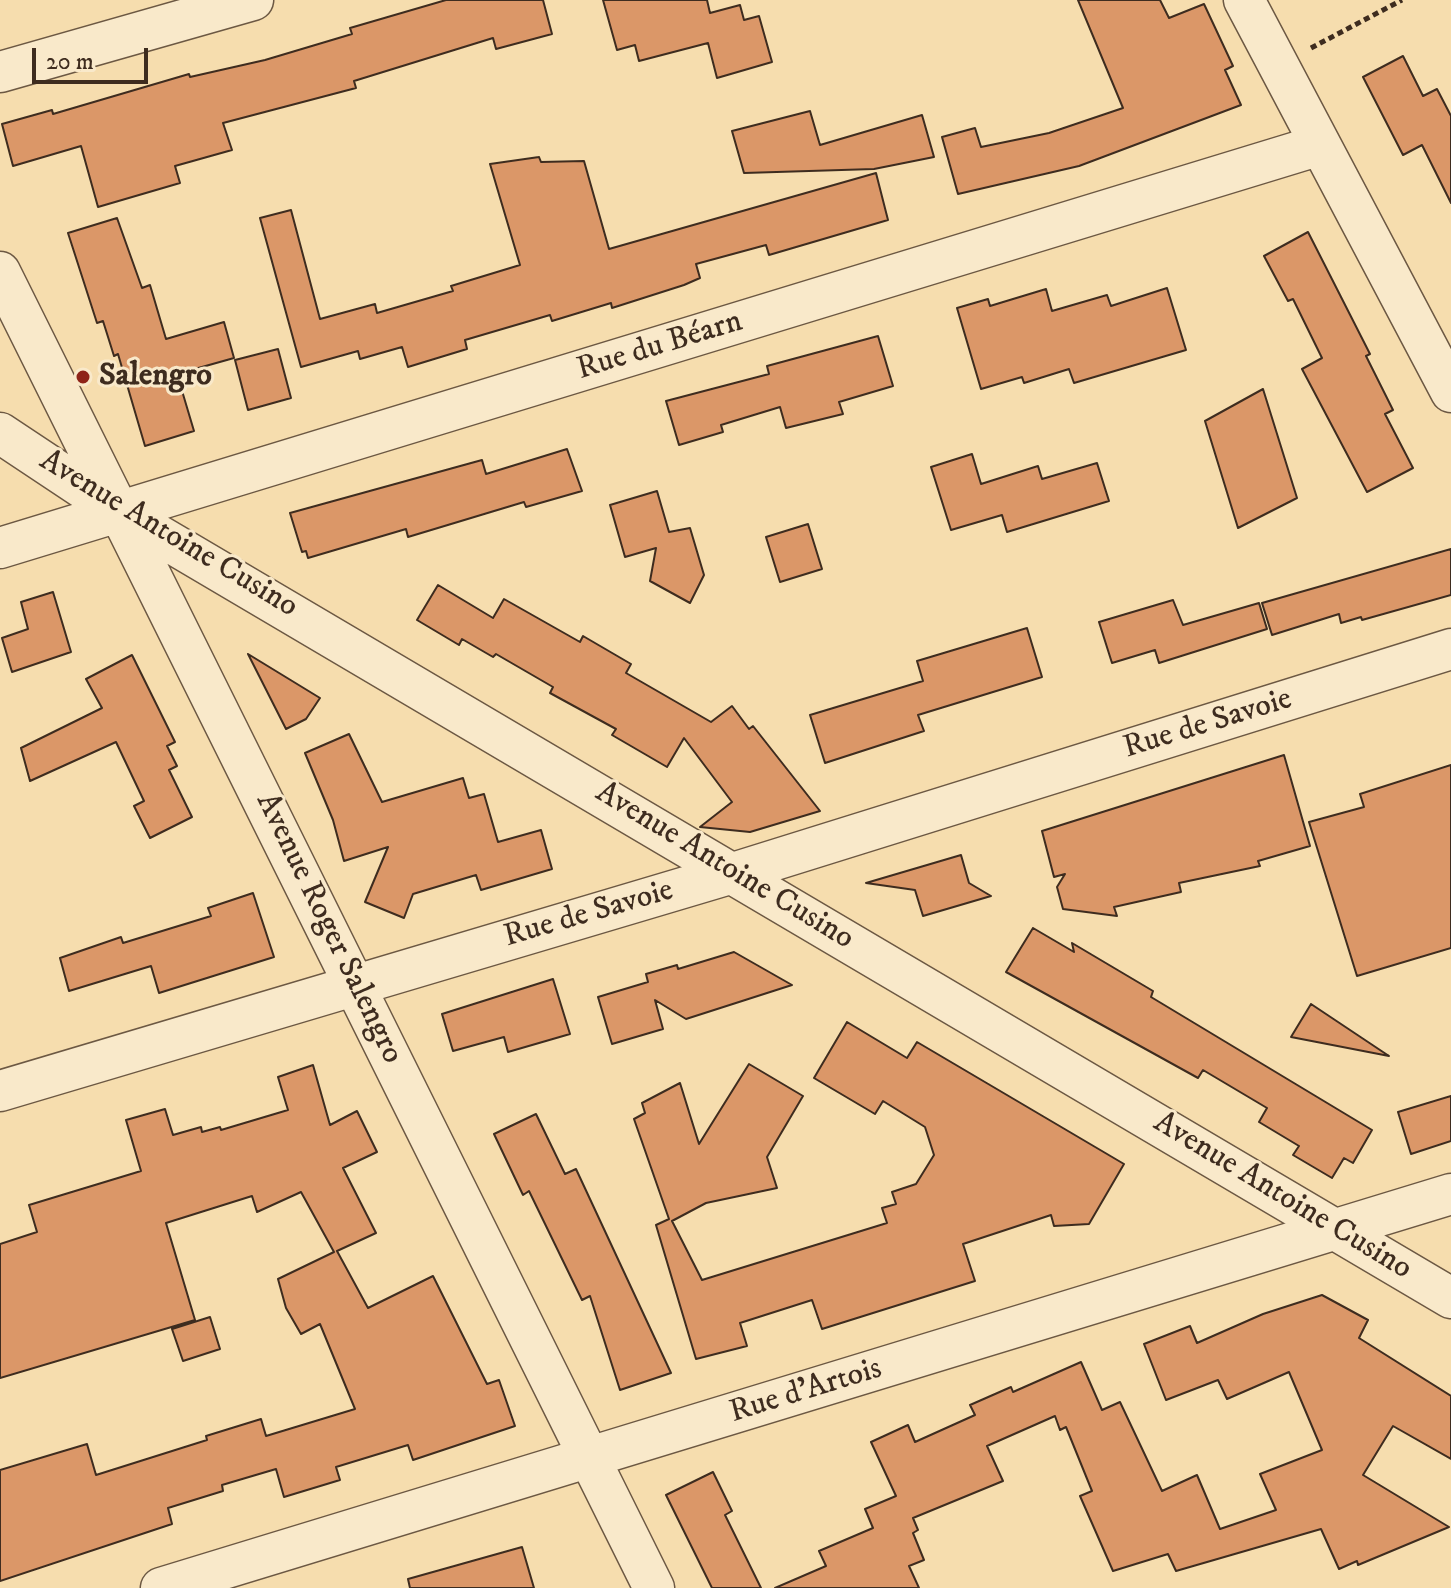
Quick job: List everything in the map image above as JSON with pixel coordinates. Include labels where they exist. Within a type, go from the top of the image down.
[{"type":"street","points":[[0,72],[253,0]]},
{"type":"street","points":[[1244,0],[1451,392]]},
{"type":"street","name":"Rue du Béarn","points":[[0,548],[1320,145]]},
{"type":"street","name":"Avenue Roger Salengro","points":[[0,272],[654,1588]]},
{"type":"street","name":"Avenue Antoine Cusino","points":[[0,433],[119,512],[1451,1298]]},
{"type":"street","name":"Rue de Savoie","points":[[0,1091],[733,873],[1451,649]]},
{"type":"street","name":"Rue d'Artois","points":[[161,1588],[1451,1194]]},
{"type":"path","points":[[1279,65],[1402,0]]},
{"type":"building","points":[[446,0],[543,0],[552,34],[496,49],[493,38],[354,81],[356,88],[223,123],[232,150],[175,166],[180,183],[98,207],[81,146],[13,166],[2,124],[52,110],[53,114],[189,74],[190,77],[265,60],[352,34],[350,28]]},
{"type":"building","points":[[603,0],[707,0],[710,13],[740,5],[744,20],[759,16],[772,62],[717,78],[708,43],[639,61],[635,45],[617,50]]},
{"type":"building","points":[[1078,0],[1160,0],[1169,18],[1204,4],[1233,66],[1225,70],[1241,105],[1079,166],[958,194],[942,137],[975,128],[981,147],[1049,133],[1123,108]]},
{"type":"building","points":[[1403,56],[1423,96],[1437,89],[1451,116],[1451,203],[1422,145],[1403,155],[1363,77]]},
{"type":"building","points":[[810,111],[820,145],[922,115],[934,157],[874,169],[744,173],[732,131]]},
{"type":"building","points":[[539,157],[541,162],[584,161],[609,249],[876,173],[888,220],[769,255],[766,245],[696,264],[700,278],[684,285],[612,308],[611,303],[552,321],[550,315],[465,340],[467,349],[408,367],[402,347],[360,359],[358,351],[301,367],[260,218],[291,210],[320,319],[375,304],[377,313],[453,291],[451,286],[520,265],[490,164]]},
{"type":"building","points":[[117,218],[142,288],[150,285],[166,339],[224,322],[234,358],[177,374],[194,431],[145,446],[118,354],[114,356],[103,321],[97,323],[68,233]]},
{"type":"building","points":[[1308,232],[1370,354],[1366,356],[1393,410],[1385,414],[1413,468],[1367,492],[1302,369],[1322,358],[1293,299],[1288,301],[1264,256]]},
{"type":"building","points":[[1167,288],[1186,350],[1074,383],[1069,369],[1024,383],[1022,377],[981,389],[957,308],[988,299],[990,306],[1046,289],[1052,311],[1107,295],[1111,306]]},
{"type":"building","points":[[878,336],[893,386],[839,402],[843,414],[786,428],[780,407],[721,425],[723,432],[679,445],[666,401],[769,374],[767,366]]},
{"type":"building","points":[[278,349],[291,398],[248,410],[235,360]]},
{"type":"building","points":[[1263,389],[1297,498],[1238,528],[1205,421]]},
{"type":"building","points":[[567,449],[582,491],[526,507],[524,502],[408,537],[406,529],[308,558],[306,551],[302,552],[290,513],[482,460],[486,474]]},
{"type":"building","points":[[972,454],[981,484],[1038,466],[1042,479],[1097,463],[1109,501],[1007,532],[1002,515],[951,530],[931,467]]},
{"type":"building","points":[[657,491],[669,532],[690,528],[704,575],[690,603],[650,581],[656,548],[625,557],[610,505]]},
{"type":"building","points":[[808,524],[822,569],[780,582],[766,537]]},
{"type":"building","points":[[1451,549],[1451,595],[1362,620],[1361,617],[1341,623],[1339,614],[1272,635],[1262,603]]},
{"type":"building","points":[[438,585],[493,618],[504,599],[580,642],[583,636],[631,664],[626,673],[711,722],[732,706],[749,729],[753,726],[820,811],[750,832],[700,827],[732,802],[684,738],[667,767],[612,735],[616,729],[550,693],[553,687],[496,654],[493,657],[462,639],[459,645],[417,620]]},
{"type":"building","points":[[53,592],[71,652],[12,672],[2,638],[28,629],[21,602]]},
{"type":"building","points":[[1173,600],[1183,625],[1259,603],[1267,629],[1159,663],[1155,650],[1112,663],[1099,622]]},
{"type":"building","points":[[1027,628],[1042,677],[918,715],[924,731],[825,763],[810,715],[923,681],[917,661]]},
{"type":"building","points":[[248,654],[320,698],[306,719],[286,729]]},
{"type":"building","points":[[132,655],[175,742],[167,746],[177,766],[169,770],[192,817],[150,838],[134,806],[144,801],[116,742],[30,781],[21,748],[102,708],[86,679]]},
{"type":"building","points":[[349,734],[382,802],[463,778],[469,798],[484,794],[498,842],[541,830],[552,869],[481,890],[476,875],[413,894],[404,918],[365,902],[388,847],[344,861],[333,820],[305,753]]},
{"type":"building","points":[[1284,755],[1310,846],[1258,861],[1260,866],[1179,883],[1181,892],[1114,907],[1117,916],[1063,909],[1057,887],[1065,874],[1054,877],[1042,831]]},
{"type":"building","points":[[1451,765],[1451,948],[1357,976],[1309,822],[1364,807],[1360,794]]},
{"type":"building","points":[[961,855],[969,883],[991,896],[923,916],[915,890],[866,883]]},
{"type":"building","points":[[253,893],[274,957],[159,993],[151,966],[69,991],[60,958],[121,937],[123,943],[211,916],[208,908]]},
{"type":"building","points":[[1033,928],[1074,952],[1072,943],[1153,991],[1151,997],[1372,1130],[1353,1163],[1344,1158],[1332,1178],[1293,1155],[1299,1146],[1259,1122],[1267,1108],[1203,1070],[1198,1078],[1006,972]]},
{"type":"building","points":[[734,952],[792,985],[686,1019],[655,1000],[663,1029],[612,1044],[598,997],[648,982],[646,974],[677,965],[678,969]]},
{"type":"building","points":[[553,979],[570,1034],[508,1052],[504,1037],[453,1051],[442,1014]]},
{"type":"building","points":[[1311,1004],[1389,1056],[1291,1037]]},
{"type":"building","points":[[847,1022],[907,1058],[917,1042],[1124,1164],[1089,1224],[1054,1226],[1051,1215],[963,1244],[975,1281],[822,1329],[812,1300],[740,1323],[747,1346],[696,1359],[656,1225],[669,1219],[634,1119],[645,1113],[642,1103],[680,1083],[699,1144],[749,1064],[803,1096],[767,1157],[777,1188],[706,1203],[672,1221],[702,1280],[887,1223],[882,1208],[896,1204],[892,1192],[916,1184],[934,1155],[925,1127],[883,1101],[875,1114],[814,1078]]},
{"type":"building","points":[[313,1065],[330,1125],[357,1111],[377,1152],[343,1168],[376,1233],[337,1251],[368,1308],[433,1276],[487,1384],[499,1380],[515,1426],[413,1460],[408,1445],[336,1467],[340,1480],[284,1497],[276,1469],[222,1485],[223,1491],[168,1508],[172,1524],[0,1581],[0,1470],[87,1444],[96,1475],[207,1440],[206,1436],[261,1419],[266,1436],[355,1409],[320,1324],[301,1334],[286,1308],[278,1279],[334,1252],[301,1192],[257,1212],[252,1196],[166,1223],[195,1320],[0,1378],[0,1244],[37,1232],[29,1205],[141,1171],[126,1120],[165,1109],[173,1135],[201,1127],[202,1132],[220,1127],[221,1130],[288,1110],[278,1077]]},
{"type":"building","points":[[1451,1096],[1451,1141],[1411,1154],[1398,1112]]},
{"type":"building","points":[[536,1114],[565,1174],[576,1169],[671,1373],[620,1390],[590,1296],[582,1300],[529,1191],[523,1195],[494,1134]]},
{"type":"building","points":[[1322,1295],[1368,1320],[1359,1338],[1451,1396],[1451,1459],[1393,1426],[1363,1475],[1449,1527],[1358,1565],[1357,1561],[1339,1569],[1321,1529],[1176,1571],[1168,1554],[1113,1571],[1080,1496],[1092,1491],[1066,1427],[1060,1430],[1055,1416],[987,1446],[1003,1481],[913,1518],[918,1530],[913,1533],[924,1560],[909,1566],[919,1588],[775,1588],[826,1566],[819,1551],[873,1528],[865,1509],[896,1496],[871,1442],[908,1425],[915,1442],[975,1415],[970,1405],[1011,1387],[1013,1392],[1081,1362],[1102,1410],[1120,1402],[1162,1491],[1197,1475],[1220,1529],[1276,1510],[1260,1474],[1322,1450],[1289,1372],[1227,1399],[1218,1380],[1166,1400],[1144,1344],[1190,1326],[1197,1343],[1263,1314]]},
{"type":"building","points":[[210,1317],[220,1349],[183,1361],[172,1329]]},
{"type":"building","points":[[713,1472],[732,1511],[725,1515],[761,1588],[712,1588],[666,1495]]},
{"type":"building","points":[[522,1547],[534,1588],[410,1588],[408,1579]]},
{"type":"place","name":"Salengro","points":[[83,377]]}]
